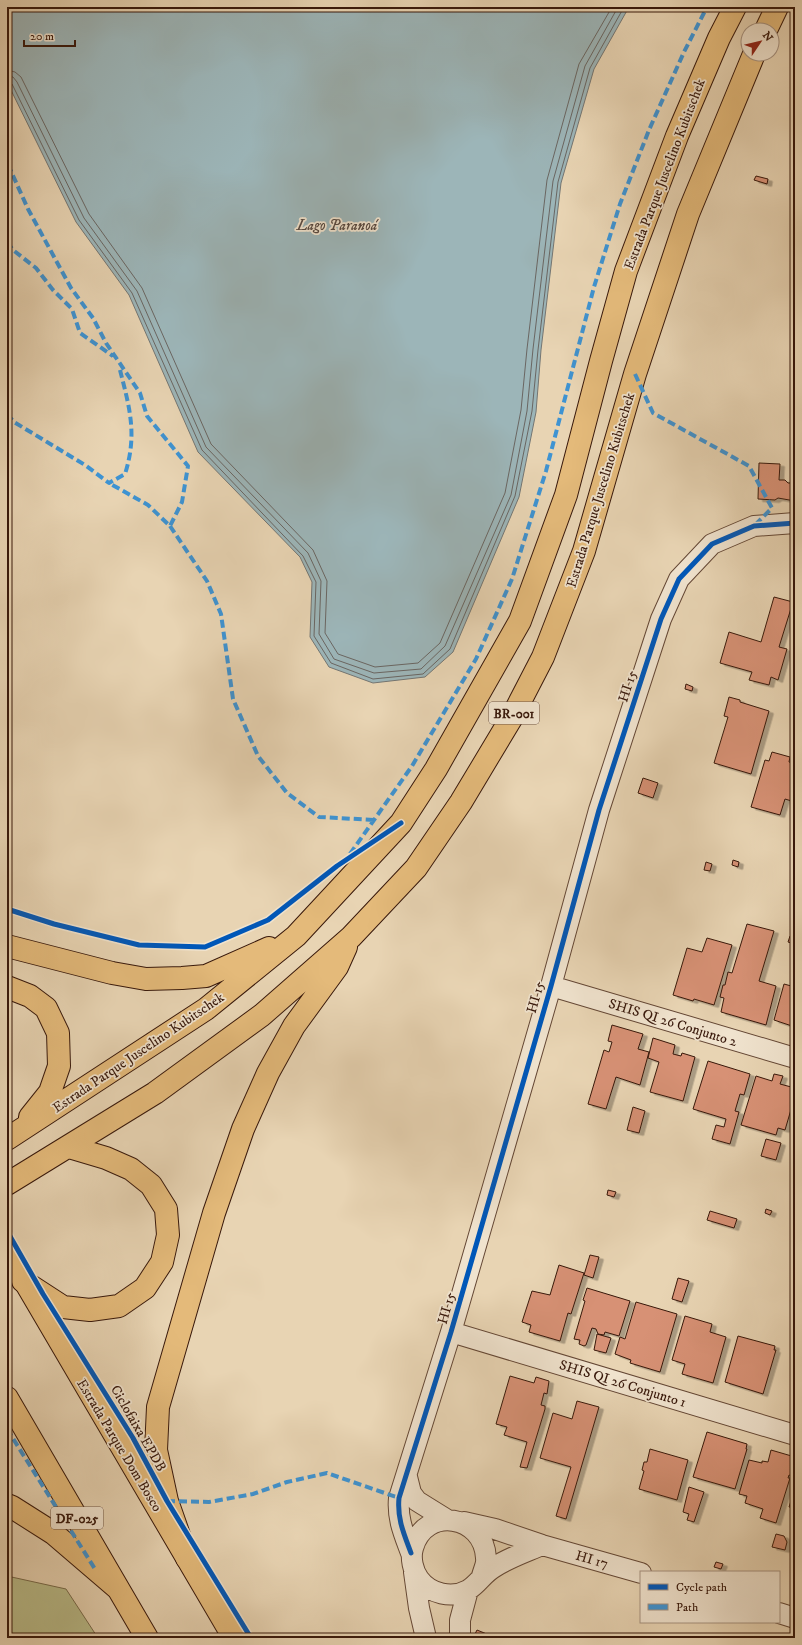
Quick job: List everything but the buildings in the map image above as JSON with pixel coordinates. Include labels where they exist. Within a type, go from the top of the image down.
[{"type":"main road","name":"Estrada Parque Juscelino Kubitschek","points":[[13,1135],[206,1008],[296,936],[401,823],[436,769],[520,622],[566,495],[626,271],[677,136],[719,38],[735,7]]},
{"type":"main road","points":[[769,22],[776,7]]},
{"type":"main road","name":"Estrada Parque Juscelino Kubitschek","points":[[7,1184],[155,1093],[262,1015],[350,937],[416,868],[473,783],[512,717],[543,657],[584,550],[635,374],[688,214],[751,62]]},
{"type":"main road","points":[[7,946],[112,973],[146,979],[182,978],[206,976],[296,936]]},
{"type":"main road","points":[[187,1558],[167,1501],[156,1450],[158,1407],[163,1386],[214,1213],[243,1129],[268,1073],[294,1026],[337,967],[350,937]]},
{"type":"main road","points":[[7,987],[30,996],[46,1008],[58,1033],[59,1066],[50,1092],[13,1135]]},
{"type":"main road","points":[[24,1280],[63,1307],[90,1310],[119,1306],[145,1288],[162,1262],[168,1235],[166,1209],[150,1185],[132,1169],[106,1158],[69,1147]]},
{"type":"main road","name":"Estrada Parque Dom Bosco","points":[[7,1251],[234,1638]]},
{"type":"main road","name":"DF-025","points":[[7,1398],[147,1638]]},
{"type":"main road","points":[[7,1505],[53,1533],[116,1587]]},
{"type":"street","name":"HI 15","points":[[413,1563],[400,1526],[398,1511],[400,1498],[451,1332],[551,986],[599,810],[661,619],[679,579],[712,544],[754,526],[795,523]]},
{"type":"street","name":"SHIS QI 26 Conjunto 2","points":[[551,986],[795,1058]]},
{"type":"street","name":"SHIS QI 26 Conjunto 1","points":[[451,1332],[795,1434]]},
{"type":"street","points":[[407,1477],[411,1493],[417,1501],[475,1530],[484,1544],[486,1560],[482,1576]]},
{"type":"street","points":[[426,1638],[419,1608],[413,1563],[415,1540],[423,1530],[433,1522],[453,1520]]},
{"type":"street","name":"HI 17","points":[[453,1520],[495,1529],[542,1545],[640,1573]]},
{"type":"street","points":[[413,1563],[423,1585],[437,1593],[453,1595],[468,1590],[492,1568],[542,1545]]},
{"type":"street","points":[[460,1638],[460,1620],[468,1590]]},
{"type":"street","points":[[780,1614],[795,1618]]},
{"type":"green space","points":[[7,1576],[66,1589],[98,1638],[7,1638]]},
{"type":"water","name":"Lago Paranoá","points":[[7,7],[629,7],[594,69],[561,183],[541,350],[536,412],[519,497],[453,652],[425,677],[373,683],[329,667],[310,637],[312,582],[300,557],[198,452],[129,295],[76,222],[7,82]]},
{"type":"marked path","points":[[350,854],[412,766],[476,659],[512,579],[546,471],[594,287],[620,204],[649,130],[684,52],[707,7]]},
{"type":"marked path","points":[[7,165],[28,209],[71,288],[93,318],[106,343],[140,393],[147,416],[188,466],[182,502],[170,526],[148,505],[109,483]]},
{"type":"marked path","points":[[7,242],[13,250],[36,268],[53,290],[72,309],[80,333],[113,356]]},
{"type":"marked path","points":[[7,414],[14,422],[85,465],[109,483],[125,474],[131,445],[131,420],[119,366]]},
{"type":"marked path","points":[[635,374],[653,413],[749,466],[772,508],[754,526]]},
{"type":"marked path","points":[[170,526],[207,581],[221,614],[233,699],[258,756],[287,793],[319,817],[375,820]]},
{"type":"marked path","points":[[7,1429],[95,1569]]},
{"type":"marked path","points":[[167,1501],[209,1502],[253,1494],[287,1482],[327,1473],[399,1498]]},
{"type":"cycle path","points":[[411,1553],[400,1520],[399,1498],[451,1332],[551,986],[599,810],[661,619],[679,579],[712,544],[754,526],[795,523]]},
{"type":"cycle path","points":[[7,909],[54,924],[139,945],[205,947],[268,920],[337,866],[401,823]]},
{"type":"cycle path","name":"Ciclofaixa EPDB","points":[[7,1231],[43,1294],[133,1438],[167,1501],[251,1638]]}]
